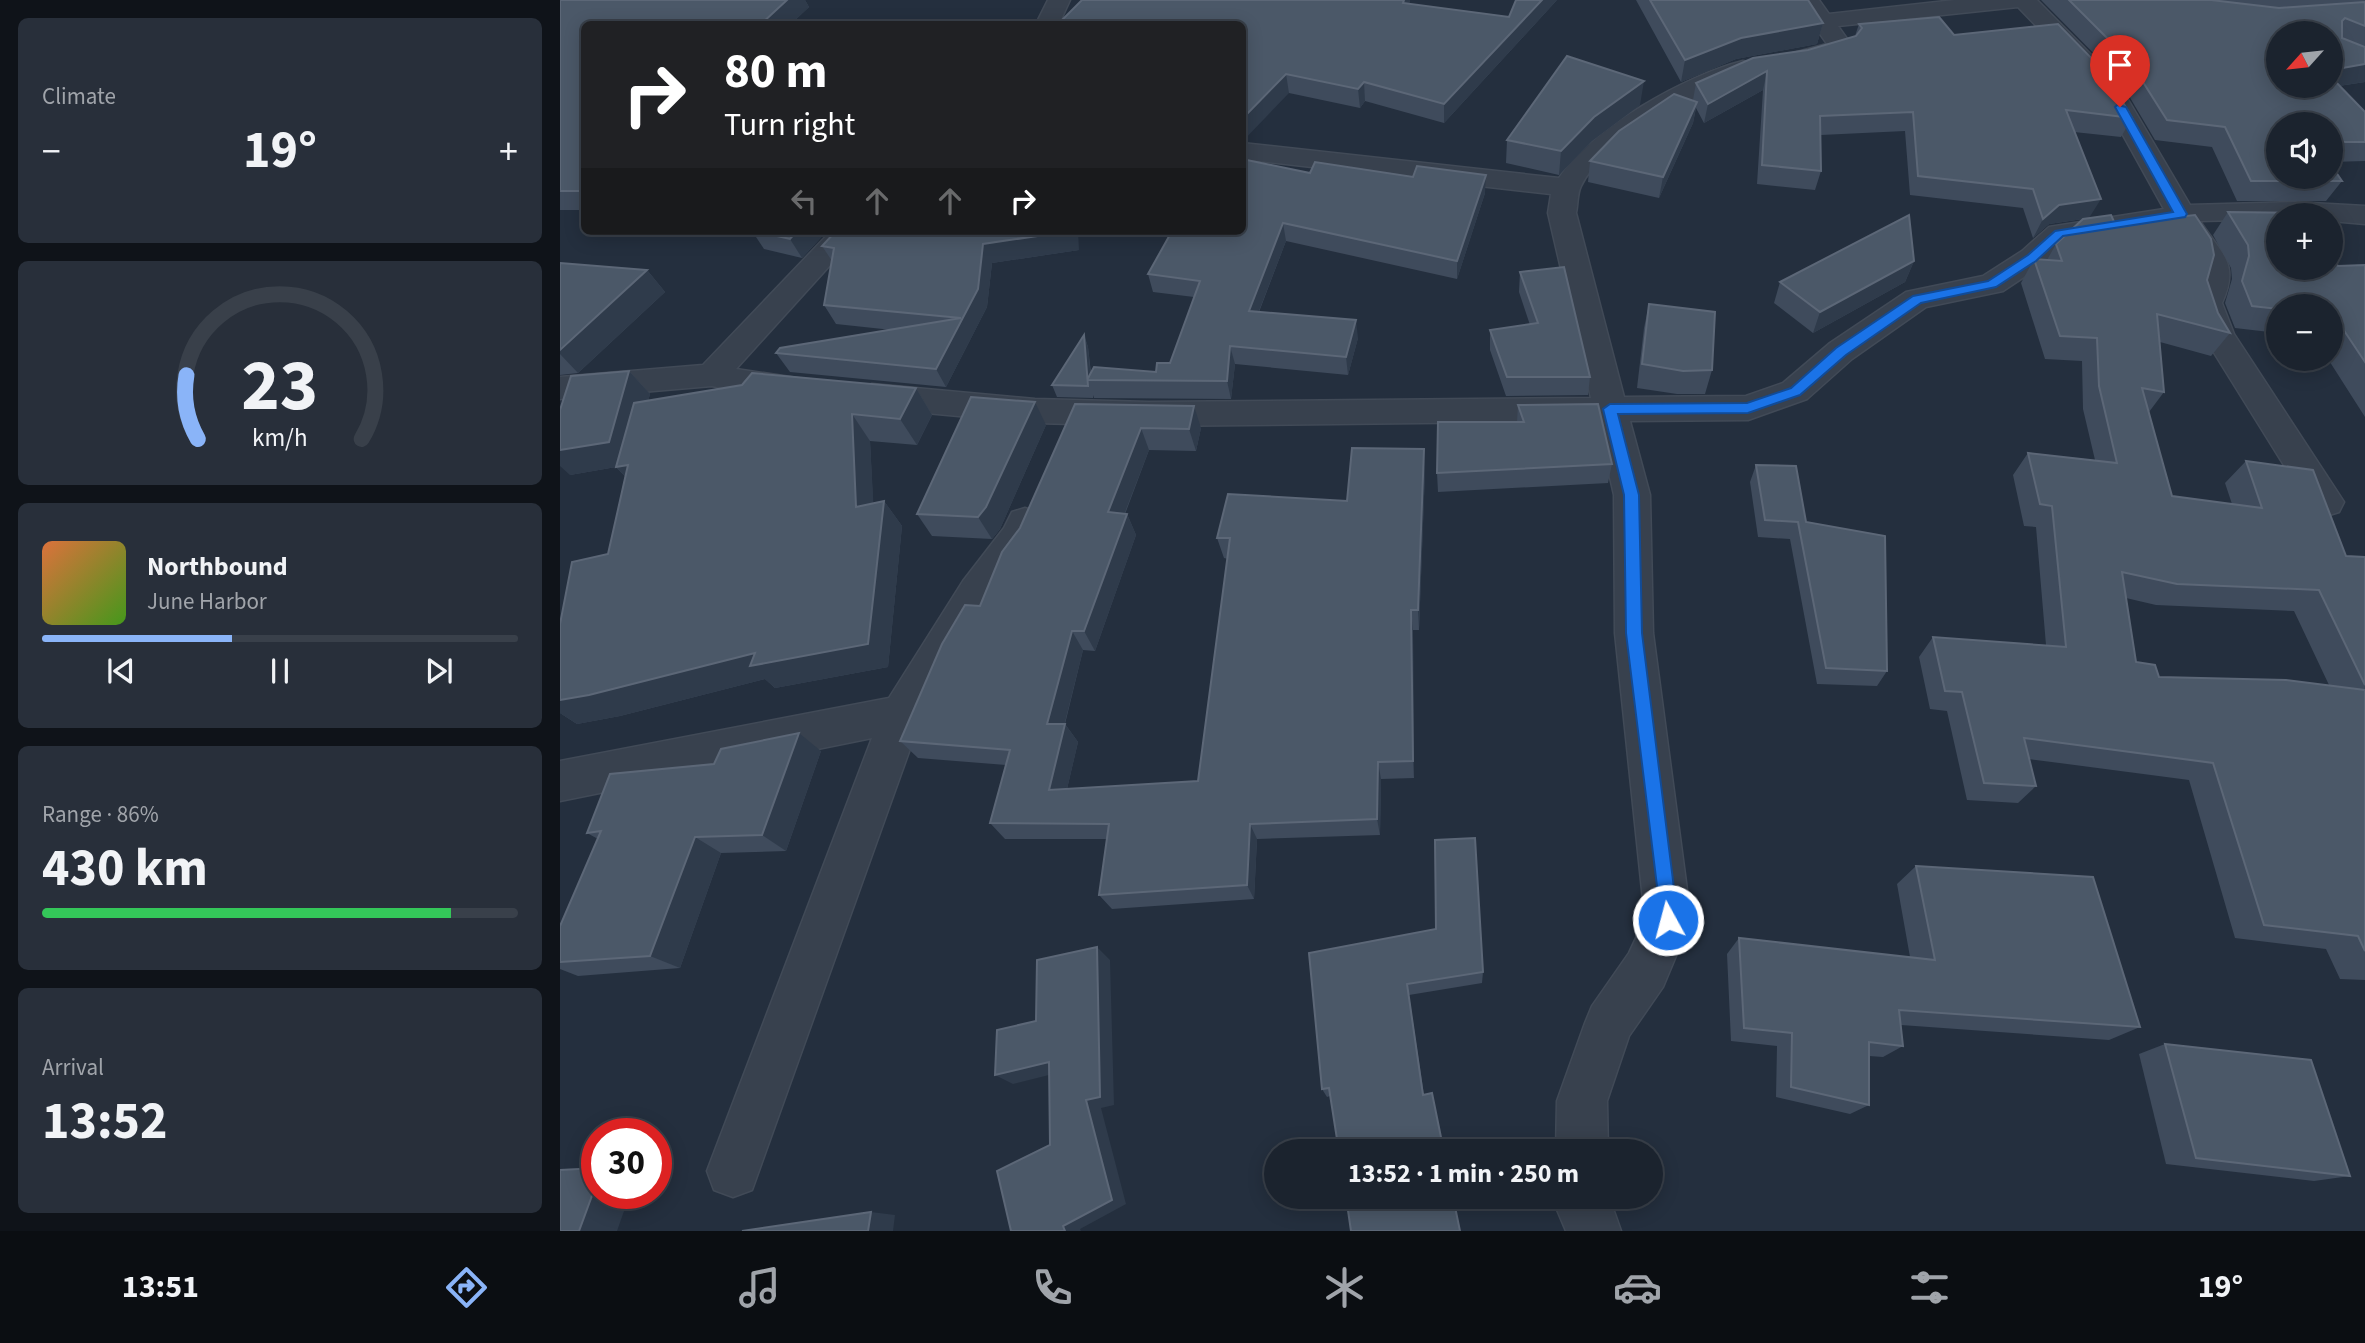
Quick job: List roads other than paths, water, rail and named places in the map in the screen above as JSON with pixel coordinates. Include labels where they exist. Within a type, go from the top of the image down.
[{"type":"street","points":[[1049,21],[1059,0]]},
{"type":"street","points":[[1815,11],[2022,0],[2108,86],[2181,214],[2216,268],[2216,283],[2207,303],[2219,335],[2326,502]]},
{"type":"street","points":[[1582,1139],[1582,1101],[1609,1023],[1646,970],[1668,920],[1634,633],[1632,495],[1562,214],[1567,187],[1583,164],[1605,144],[1673,99],[1742,68],[1802,59],[1841,47],[1815,11]]},
{"type":"street","points":[[1246,151],[1567,187]]},
{"type":"street","points":[[560,388],[712,375],[753,384],[1022,410],[1149,414],[1748,408],[1795,391],[1841,351],[1917,299],[1992,284],[2032,258],[2059,233],[2181,214],[2293,210],[2365,215]]},
{"type":"street","points":[[712,375],[843,235]]},
{"type":"street","points":[[1056,450],[1072,412]]},
{"type":"street","points":[[733,1171],[902,714],[976,592],[1017,538],[1039,488]]},
{"type":"street","points":[[560,781],[902,714]]},
{"type":"street","points":[[1583,1209],[1594,1231]]}]
